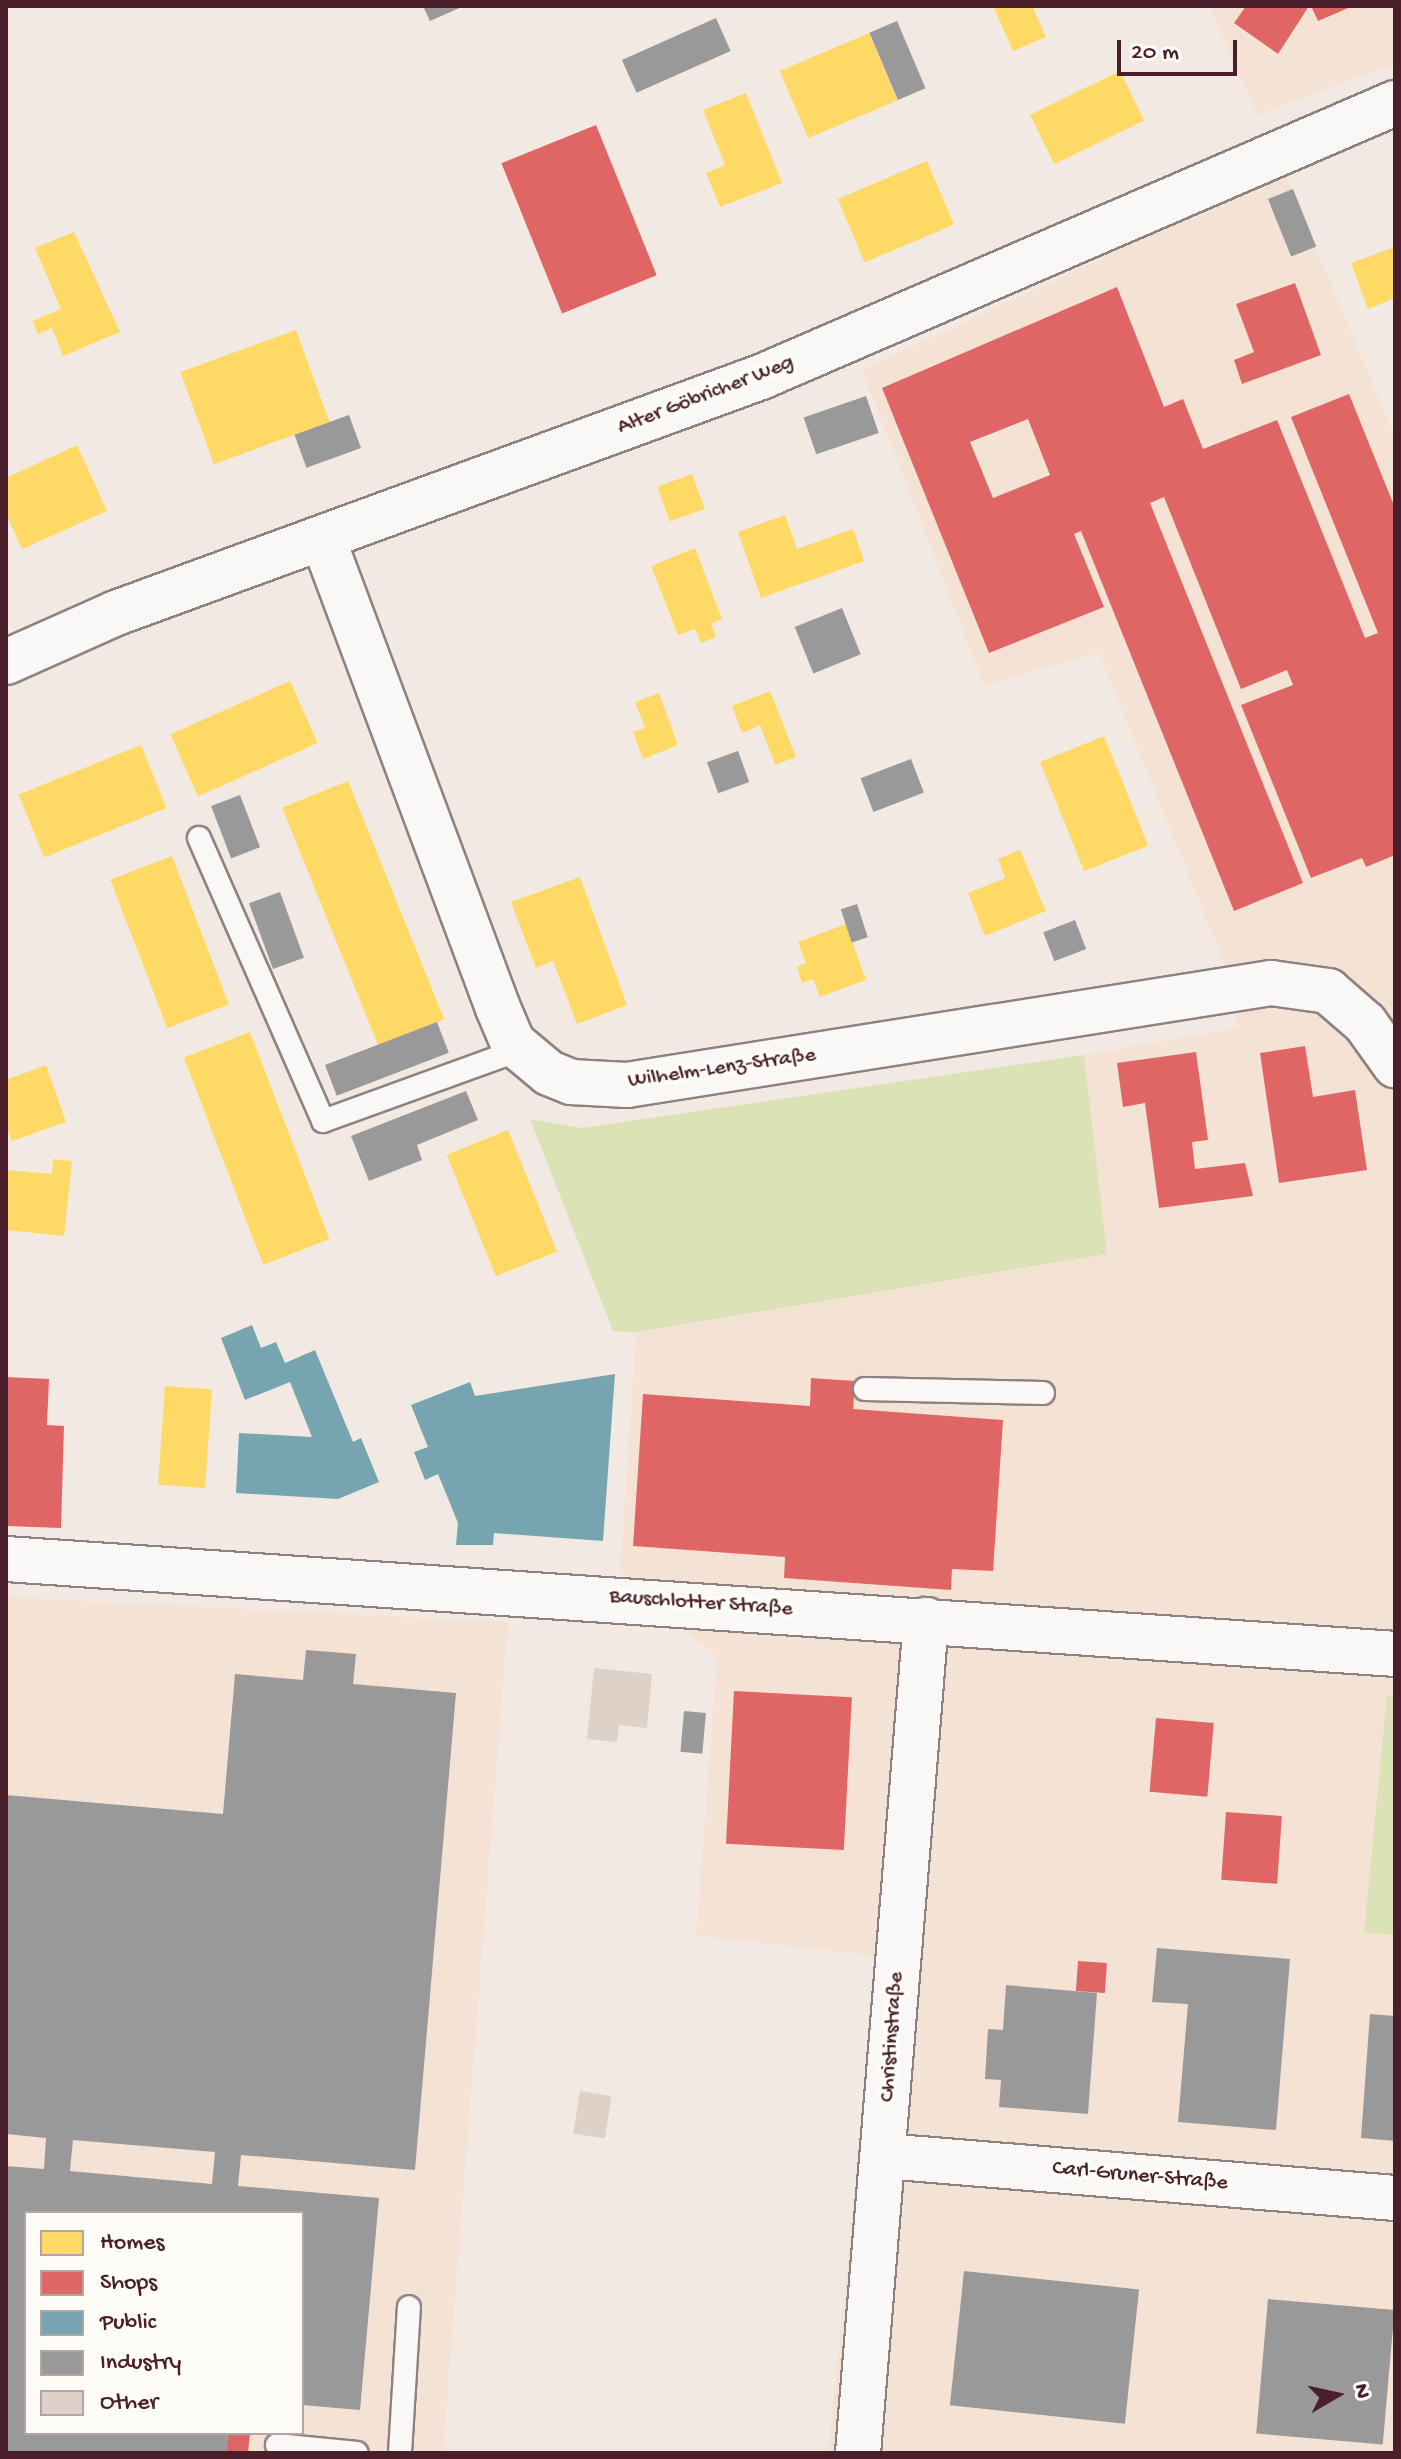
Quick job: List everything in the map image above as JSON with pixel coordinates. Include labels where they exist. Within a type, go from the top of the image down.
[{"type":"street","name":"Alter Göbricher Weg","points":[[6,662],[116,613],[761,377],[1395,103]]},
{"type":"street","name":"Wilhelm-Lenz-Straße","points":[[323,539],[498,1008],[519,1050],[530,1062],[571,1082],[627,1085],[1271,983],[1328,991],[1365,1023],[1395,1065]]},
{"type":"street","name":"Bauschlotter Straße","points":[[6,1559],[1395,1654]]},
{"type":"street","name":"Christinstraße","points":[[858,2453],[926,1620]]},
{"type":"street","name":"Carl-Gruner-Straße","points":[[884,2156],[1395,2198]]},
{"type":"lane","points":[[199,838],[323,1121],[519,1050]]},
{"type":"lane","points":[[865,1389],[1043,1393]]},
{"type":"lane","points":[[400,2453],[409,2307]]},
{"type":"lane","points":[[277,2445],[357,2453]]},
{"type":"shaded area","points":[[1209,6],[1395,6],[1395,64],[1257,115]]},
{"type":"shaded area","points":[[1285,173],[1395,437],[1395,2453],[828,2453],[879,1956],[696,1936],[717,1657],[620,1571],[636,1332],[1107,1254],[1084,1055],[1238,1028],[1226,968],[1099,653],[984,685],[862,370]]},
{"type":"shaded area","points":[[6,1597],[508,1622],[443,2453],[6,2453]]},
{"type":"green space","points":[[1084,1055],[1107,1254],[636,1332],[613,1331],[530,1119],[582,1128]]},
{"type":"green space","points":[[1387,1696],[1395,1697],[1395,1935],[1364,1932]]},
{"type":"building: Homes","points":[[993,6],[1032,6],[1046,37],[1013,51]]},
{"type":"building: Homes","points":[[869,33],[898,100],[808,138],[780,71]]},
{"type":"building: Homes","points":[[1120,71],[1144,120],[1054,164],[1030,115]]},
{"type":"building: Homes","points":[[746,93],[782,183],[720,207],[706,173],[725,165],[703,110]]},
{"type":"building: Homes","points":[[927,161],[954,225],[865,262],[838,199]]},
{"type":"building: Homes","points":[[74,232],[120,332],[63,356],[52,328],[38,334],[33,321],[61,309],[35,248]]},
{"type":"building: Homes","points":[[1395,247],[1395,298],[1368,309],[1351,263]]},
{"type":"building: Homes","points":[[296,330],[330,422],[214,464],[180,372]]},
{"type":"building: Homes","points":[[77,445],[107,511],[22,549],[6,514],[6,478]]},
{"type":"building: Homes","points":[[692,474],[705,509],[670,521],[657,487]]},
{"type":"building: Homes","points":[[785,515],[797,549],[853,529],[864,561],[761,598],[738,532]]},
{"type":"building: Homes","points":[[695,548],[722,619],[711,624],[716,637],[701,643],[695,629],[678,635],[651,566]]},
{"type":"building: Homes","points":[[290,681],[318,743],[198,796],[170,734]]},
{"type":"building: Homes","points":[[770,691],[796,757],[775,765],[760,725],[742,733],[732,706]]},
{"type":"building: Homes","points":[[659,693],[678,745],[643,759],[633,732],[645,728],[635,702]]},
{"type":"building: Homes","points":[[1104,736],[1148,845],[1084,871],[1040,762]]},
{"type":"building: Homes","points":[[141,745],[166,808],[44,857],[19,794]]},
{"type":"building: Homes","points":[[348,781],[444,1019],[378,1046],[282,808]]},
{"type":"building: Homes","points":[[1020,850],[1046,911],[985,936],[968,893],[1005,878],[998,859]]},
{"type":"building: Homes","points":[[172,856],[229,1004],[167,1028],[110,880]]},
{"type":"building: Homes","points":[[580,877],[627,1005],[577,1024],[553,961],[536,968],[511,902]]},
{"type":"building: Homes","points":[[846,924],[866,980],[820,997],[813,979],[802,983],[797,967],[806,963],[798,942]]},
{"type":"building: Homes","points":[[250,1032],[330,1239],[263,1265],[184,1057]]},
{"type":"building: Homes","points":[[46,1065],[66,1122],[12,1141],[6,1126],[6,1080]]},
{"type":"building: Homes","points":[[508,1130],[557,1251],[496,1276],[447,1155]]},
{"type":"building: Homes","points":[[53,1159],[72,1161],[64,1236],[6,1230],[6,1170],[52,1174]]},
{"type":"building: Homes","points":[[165,1386],[212,1389],[205,1488],[158,1485]]},
{"type":"building: Shops","points":[[1246,6],[1309,6],[1278,54],[1234,23]]},
{"type":"building: Shops","points":[[1311,6],[1353,6],[1318,21]]},
{"type":"building: Shops","points":[[596,125],[657,275],[562,313],[501,163]]},
{"type":"building: Shops","points":[[1295,283],[1321,355],[1242,384],[1234,360],[1254,352],[1236,304]]},
{"type":"building: Shops","points":[[1117,287],[1164,407],[1183,399],[1203,449],[1277,420],[1365,638],[1378,633],[1291,417],[1349,394],[1395,508],[1395,855],[1366,867],[1362,858],[1311,878],[1241,705],[1293,685],[1287,670],[1241,689],[1164,497],[1150,503],[1303,883],[1234,911],[1081,531],[1074,534],[1104,607],[989,653],[882,388]],"holes":[[[1028,419],[1050,475],[993,498],[970,442]]]},
{"type":"building: Shops","points":[[1305,1046],[1313,1097],[1355,1090],[1367,1170],[1279,1183],[1260,1053]]},
{"type":"building: Shops","points":[[1196,1052],[1208,1140],[1192,1142],[1195,1169],[1245,1163],[1253,1196],[1159,1208],[1145,1103],[1123,1107],[1117,1063]]},
{"type":"building: Shops","points":[[6,1377],[49,1379],[47,1425],[64,1426],[61,1528],[6,1526]]},
{"type":"building: Shops","points":[[811,1378],[855,1381],[853,1409],[1003,1420],[993,1571],[952,1569],[951,1590],[784,1578],[785,1557],[633,1546],[643,1394],[810,1406]]},
{"type":"building: Shops","points":[[734,1691],[852,1697],[844,1850],[726,1844]]},
{"type":"building: Shops","points":[[1156,1718],[1214,1723],[1207,1797],[1150,1792]]},
{"type":"building: Shops","points":[[1226,1812],[1282,1816],[1277,1884],[1221,1880]]},
{"type":"building: Shops","points":[[1078,1961],[1107,1963],[1105,1993],[1076,1991]]},
{"type":"building: Shops","points":[[228,2435],[250,2435],[248,2453],[226,2453]]},
{"type":"building: Public","points":[[252,1325],[261,1348],[276,1342],[285,1363],[315,1350],[353,1442],[361,1438],[379,1482],[338,1499],[236,1493],[239,1433],[312,1437],[290,1382],[245,1400],[221,1338]]},
{"type":"building: Public","points":[[615,1374],[603,1541],[494,1533],[493,1545],[456,1545],[458,1523],[438,1474],[425,1480],[414,1452],[428,1447],[411,1405],[470,1382],[475,1396]]},
{"type":"building: Industry","points":[[423,6],[464,6],[430,21]]},
{"type":"building: Industry","points":[[716,18],[731,51],[637,93],[622,60]]},
{"type":"building: Industry","points":[[897,21],[926,88],[898,100],[869,33]]},
{"type":"building: Industry","points":[[1293,189],[1316,246],[1291,257],[1268,199]]},
{"type":"building: Industry","points":[[866,396],[879,433],[816,454],[804,417]]},
{"type":"building: Industry","points":[[349,415],[361,448],[306,468],[294,435]]},
{"type":"building: Industry","points":[[842,608],[861,654],[813,673],[795,627]]},
{"type":"building: Industry","points":[[738,751],[749,782],[718,793],[707,762]]},
{"type":"building: Industry","points":[[911,759],[924,793],[873,812],[861,778]]},
{"type":"building: Industry","points":[[240,795],[260,847],[231,858],[211,806]]},
{"type":"building: Industry","points":[[280,892],[304,958],[273,969],[249,903]]},
{"type":"building: Industry","points":[[857,904],[868,937],[852,943],[841,909]]},
{"type":"building: Industry","points":[[1075,920],[1086,949],[1054,961],[1043,932]]},
{"type":"building: Industry","points":[[437,1022],[449,1053],[337,1096],[325,1065]]},
{"type":"building: Industry","points":[[466,1091],[478,1120],[417,1145],[422,1160],[369,1181],[351,1136]]},
{"type":"building: Industry","points":[[306,1650],[356,1654],[353,1684],[456,1693],[415,2170],[241,2155],[238,2186],[379,2198],[360,2410],[304,2405],[304,2211],[24,2211],[24,2435],[228,2435],[226,2453],[6,2453],[6,2166],[44,2169],[46,2138],[6,2134],[6,1795],[223,1814],[235,1674],[303,1680]],"holes":[[[73,2140],[215,2152],[212,2184],[70,2171]]]},
{"type":"building: Industry","points":[[684,1711],[706,1713],[702,1754],[680,1752]]},
{"type":"building: Industry","points":[[1157,1948],[1290,1959],[1276,2130],[1178,2122],[1188,2004],[1152,2002]]},
{"type":"building: Industry","points":[[1006,1985],[1097,1993],[1088,2114],[999,2107],[1001,2080],[985,2079],[988,2029],[1003,2030]]},
{"type":"building: Industry","points":[[1370,2014],[1395,2016],[1395,2141],[1361,2138]]},
{"type":"building: Industry","points":[[964,2271],[1139,2289],[1125,2424],[950,2405]]},
{"type":"building: Industry","points":[[1268,2299],[1395,2310],[1383,2445],[1256,2433]]},
{"type":"building: Other","points":[[594,1668],[652,1674],[647,1728],[619,1725],[617,1742],[587,1739]]},
{"type":"building: Other","points":[[580,2091],[612,2096],[605,2138],[573,2133]]}]
